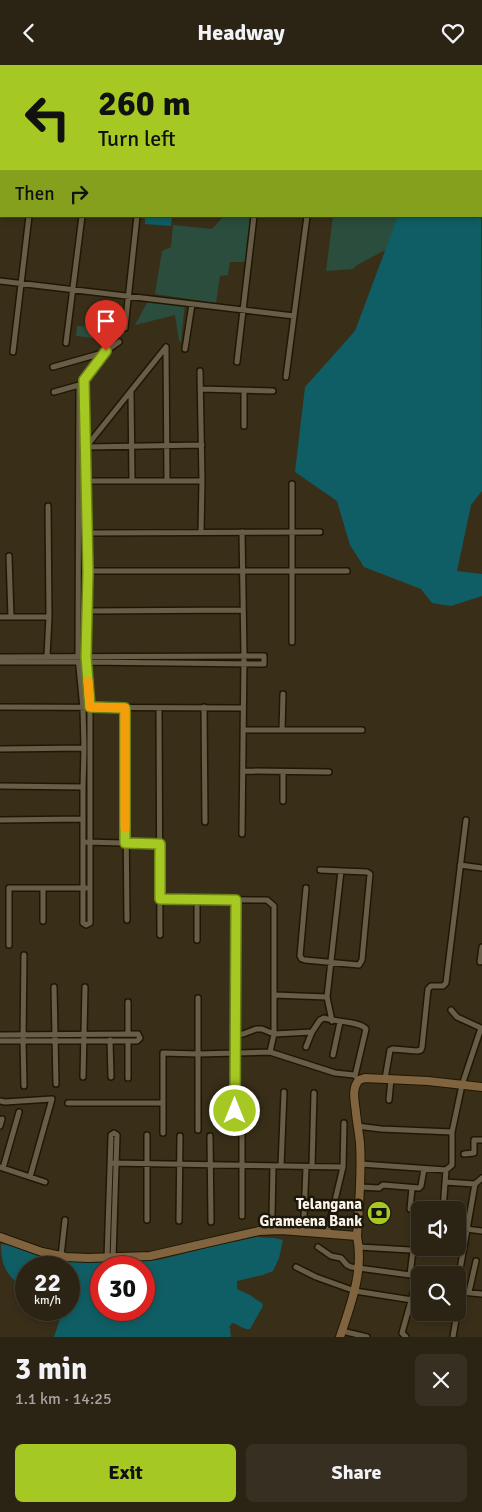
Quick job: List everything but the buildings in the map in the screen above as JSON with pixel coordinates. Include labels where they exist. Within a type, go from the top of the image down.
[{"type":"main road","points":[[341,1334],[355,1291],[359,1268],[357,1236],[361,1165],[354,1088],[357,1077],[428,1081],[482,1087]]},
{"type":"main road","points":[[150,1256],[259,1231],[281,1230],[357,1236]]},
{"type":"main road","points":[[0,1237],[42,1252],[61,1256]]},
{"type":"street","points":[[13,353],[29,217]]},
{"type":"street","points":[[66,343],[82,217]]},
{"type":"street","points":[[125,328],[137,217]]},
{"type":"street","points":[[237,362],[254,217]]},
{"type":"street","points":[[286,377],[307,217]]},
{"type":"street","points":[[0,281],[294,317]]},
{"type":"street","points":[[185,349],[192,304]]},
{"type":"street","points":[[53,367],[106,351],[119,342]]},
{"type":"street","points":[[86,447],[166,347],[167,481]]},
{"type":"street","points":[[54,392],[79,385],[106,351]]},
{"type":"street","points":[[200,371],[202,445],[201,532]]},
{"type":"street","points":[[84,380],[88,533],[86,659],[90,707],[86,888],[83,923],[86,925],[90,923],[86,888]]},
{"type":"street","points":[[79,385],[78,659],[83,708],[82,819],[86,842]]},
{"type":"street","points":[[200,389],[273,391]]},
{"type":"street","points":[[244,390],[244,426]]},
{"type":"street","points":[[131,391],[132,481]]},
{"type":"street","points":[[86,447],[202,445]]},
{"type":"street","points":[[87,481],[202,481]]},
{"type":"street","points":[[292,483],[292,642]]},
{"type":"street","points":[[47,656],[49,617],[48,506]]},
{"type":"street","points":[[242,532],[244,656],[242,834]]},
{"type":"street","points":[[88,533],[320,532]]},
{"type":"street","points":[[10,556],[11,617]]},
{"type":"street","points":[[88,571],[347,571]]},
{"type":"street","points":[[88,611],[243,610]]},
{"type":"street","points":[[0,617],[49,617]]},
{"type":"street","points":[[0,657],[47,656],[78,659]]},
{"type":"street","points":[[0,662],[78,659],[264,656],[264,664],[86,659]]},
{"type":"street","points":[[282,730],[283,694]]},
{"type":"street","points":[[0,707],[243,708]]},
{"type":"street","points":[[204,707],[204,822]]},
{"type":"street","points":[[125,708],[127,920]]},
{"type":"street","points":[[159,708],[160,935]]},
{"type":"street","points":[[244,730],[362,730]]},
{"type":"street","points":[[0,749],[84,748]]},
{"type":"street","points":[[244,771],[329,772]]},
{"type":"street","points":[[283,771],[283,801]]},
{"type":"street","points":[[0,785],[82,787]]},
{"type":"street","points":[[0,820],[82,819]]},
{"type":"street","points":[[389,1100],[390,1051],[393,1049],[421,1050],[428,989],[431,986],[443,986],[446,983],[466,820]]},
{"type":"street","points":[[86,842],[160,844]]},
{"type":"street","points":[[460,865],[482,868]]},
{"type":"street","points":[[306,888],[300,956],[302,959],[359,965],[362,963],[370,874],[368,872],[320,870]]},
{"type":"street","points":[[332,1021],[327,997],[341,871]]},
{"type":"street","points":[[9,945],[9,888],[86,888]]},
{"type":"street","points":[[43,889],[43,921]]},
{"type":"street","points":[[160,899],[267,900],[274,906],[274,1034],[270,1053]]},
{"type":"street","points":[[197,899],[197,940]]},
{"type":"street","points":[[235,1130],[236,900]]},
{"type":"street","points":[[480,962],[482,947]]},
{"type":"street","points":[[24,955],[24,1085]]},
{"type":"street","points":[[54,987],[56,1084]]},
{"type":"street","points":[[84,1077],[85,987]]},
{"type":"street","points":[[274,995],[327,997]]},
{"type":"street","points":[[198,999],[198,1130]]},
{"type":"street","points":[[128,1002],[128,1078]]},
{"type":"street","points":[[361,1165],[446,1170],[452,1165],[452,1132],[462,1085],[482,1027],[457,1017],[451,1010]]},
{"type":"street","points":[[163,1133],[163,1053],[270,1053],[335,1073],[357,1077],[366,1029],[362,1025],[332,1021],[324,1018],[312,1033],[306,1047]]},
{"type":"street","points":[[333,1055],[340,1022]]},
{"type":"street","points":[[235,1035],[256,1029],[262,1029],[274,1034],[312,1033]]},
{"type":"street","points":[[0,1035],[23,1038],[128,1037]]},
{"type":"street","points":[[84,1038],[110,1041],[128,1037]]},
{"type":"street","points":[[0,1041],[23,1038]]},
{"type":"street","points":[[110,1041],[111,1077]]},
{"type":"street","points":[[281,1166],[284,1092]]},
{"type":"street","points":[[304,1217],[314,1093]]},
{"type":"street","points":[[0,1101],[52,1099],[30,1177]]},
{"type":"street","points":[[68,1103],[162,1103]]},
{"type":"street","points":[[19,1112],[1,1168],[45,1182]]},
{"type":"street","points":[[0,1126],[2,1119]]},
{"type":"street","points":[[328,1234],[343,1167],[344,1123]]},
{"type":"street","points":[[357,1126],[380,1129],[452,1132]]},
{"type":"street","points":[[147,1135],[147,1221]]},
{"type":"street","points":[[242,1135],[242,1216]]},
{"type":"street","points":[[179,1221],[180,1136]]},
{"type":"street","points":[[210,1136],[211,1222]]},
{"type":"street","points":[[464,1154],[474,1153],[474,1140],[482,1140]]},
{"type":"street","points":[[110,1256],[113,1163],[343,1167]]},
{"type":"street","points":[[272,1216],[273,1165]]},
{"type":"street","points":[[360,1187],[379,1188],[382,1185],[421,1187],[424,1169]]},
{"type":"street","points":[[443,1201],[446,1170]]},
{"type":"street","points":[[461,1266],[476,1184],[482,1178]]},
{"type":"street","points":[[445,1182],[476,1184]]},
{"type":"street","points":[[410,1209],[412,1188]]},
{"type":"street","points":[[61,1256],[65,1220]]},
{"type":"street","points":[[468,1229],[482,1231]]},
{"type":"street","points":[[318,1247],[331,1256],[340,1257],[347,1265],[410,1275],[413,1256]]},
{"type":"street","points":[[359,1247],[411,1250]]},
{"type":"street","points":[[476,1261],[469,1292],[482,1294]]},
{"type":"street","points":[[296,1267],[329,1283],[355,1291],[411,1300]]},
{"type":"street","points":[[406,1337],[402,1333],[411,1303]]},
{"type":"street","points":[[453,1337],[456,1321]]},
{"type":"street","points":[[341,1334],[367,1337]]},
{"type":"green space","points":[[223,217],[250,217],[247,262],[230,262],[228,275],[220,276],[216,303],[155,294],[162,251],[171,247],[173,225],[212,229]]},
{"type":"green space","points":[[333,217],[400,217],[391,247],[353,269],[326,271]]},
{"type":"green space","points":[[149,299],[185,303],[181,342],[179,341],[175,315],[135,325]]},
{"type":"green space","points":[[77,326],[95,327],[94,336],[96,328],[116,330],[94,338],[76,336]]},
{"type":"water","points":[[145,217],[172,217],[171,226],[145,224]]},
{"type":"water","points":[[398,217],[481,217],[482,491],[471,505],[457,571],[482,574],[482,596],[451,606],[432,603],[421,589],[364,567],[350,545],[337,501],[295,472],[305,387],[355,331]]},
{"type":"water","points":[[256,1237],[283,1240],[279,1258],[273,1271],[237,1281],[237,1289],[250,1295],[262,1303],[263,1306],[250,1329],[245,1329],[232,1323],[229,1328],[231,1329],[231,1337],[54,1337],[59,1321],[80,1321],[80,1262],[90,1262],[90,1321],[155,1321],[155,1260]]},
{"type":"water","points":[[1,1244],[12,1246],[47,1256],[15,1256],[15,1281],[4,1265]]},
{"type":"slow traffic","points":[[88,681],[90,707],[125,708],[125,828]]},
{"type":"place","name":"Telangana Grameena Bank","points":[[379,1213]]},
{"type":"route","points":[[106,351],[84,380],[88,571],[86,657],[90,707],[125,708],[125,843],[160,844],[160,899],[236,900],[235,1111]]}]
